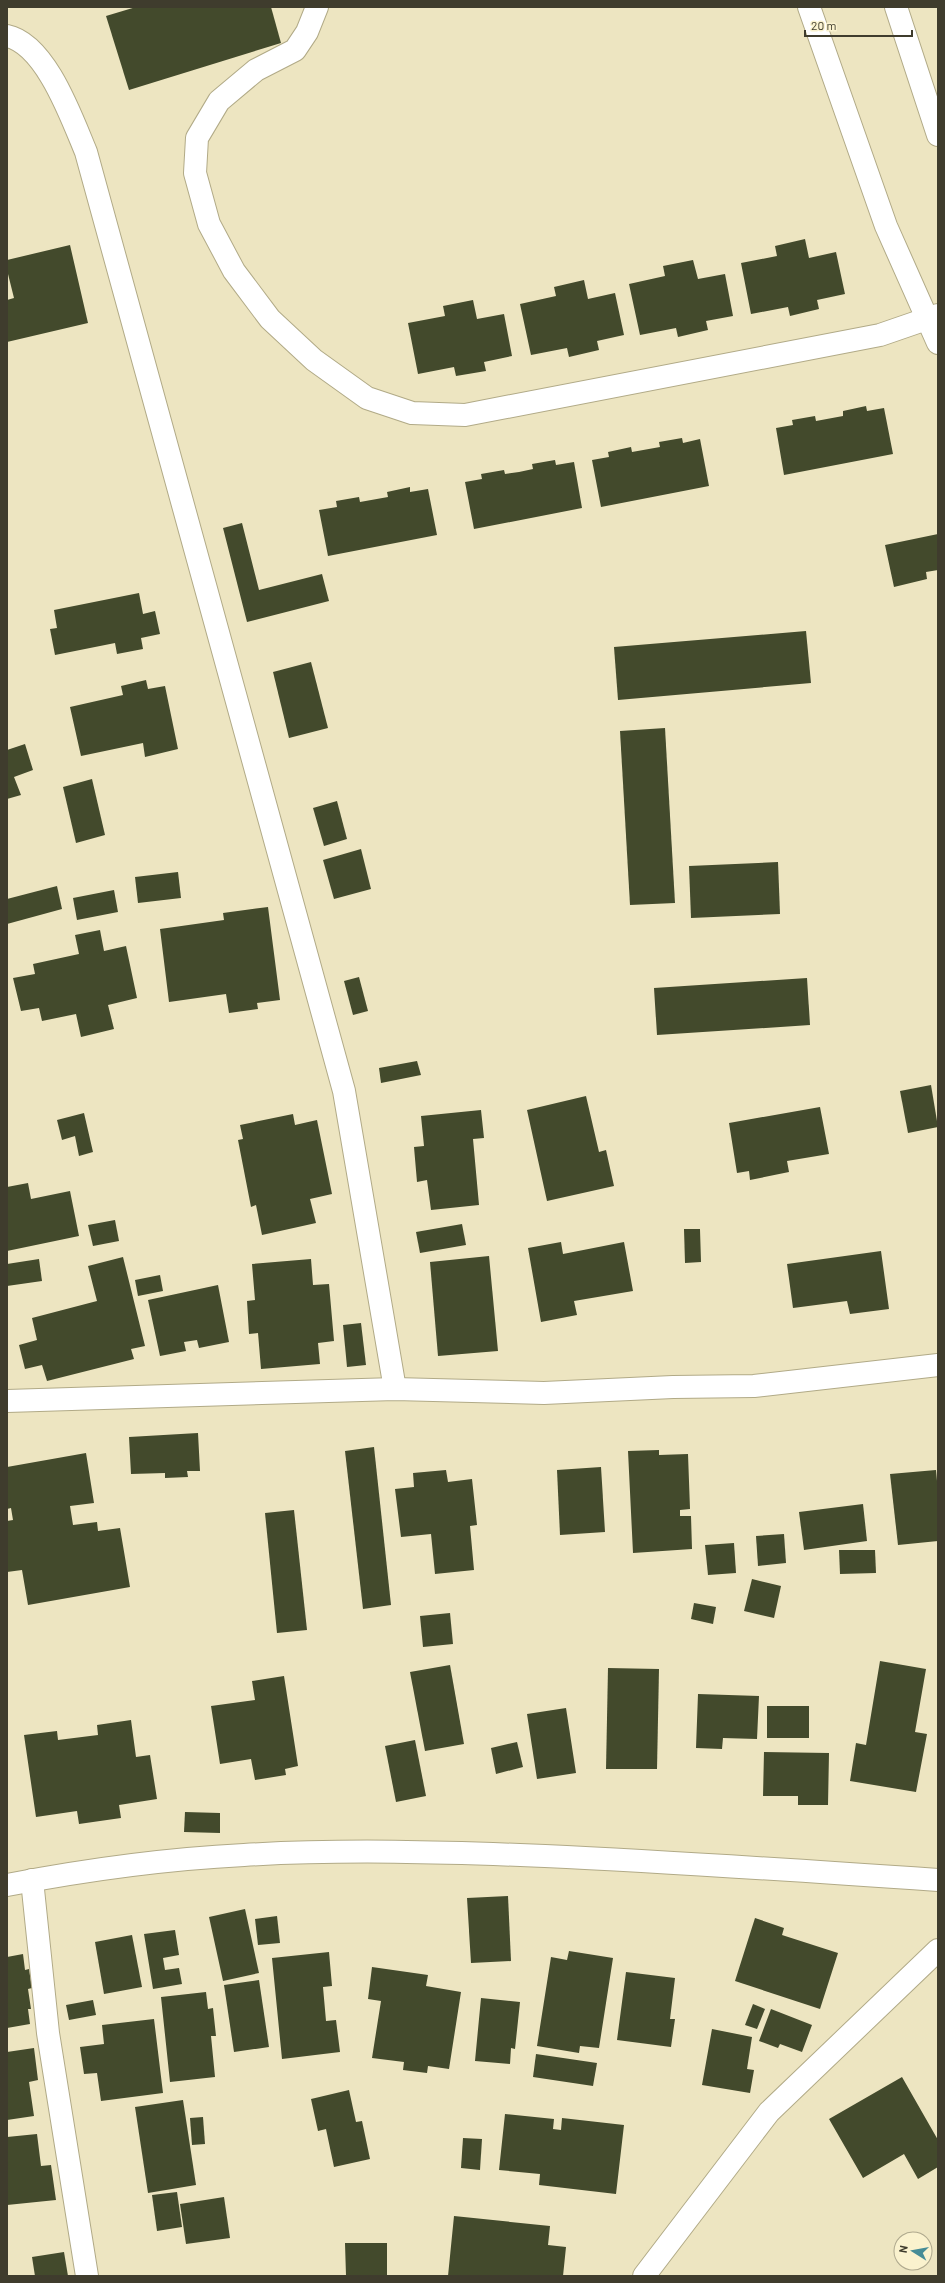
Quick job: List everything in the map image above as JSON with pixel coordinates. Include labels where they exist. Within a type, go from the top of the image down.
[{"type":"street","points":[[317,7],[307,32],[295,50],[256,70],[219,101],[197,138],[195,173],[209,224],[234,271],[270,319],[314,360],[367,398],[412,413],[465,415],[880,335],[932,316]]},
{"type":"street","points":[[809,7],[886,226],[932,316],[938,343]]},
{"type":"street","points":[[896,7],[938,135]]},
{"type":"street","points":[[7,36],[36,53],[61,94],[86,152],[344,1091],[395,1389]]},
{"type":"street","points":[[7,1401],[395,1389],[544,1393],[754,1386],[938,1366]]},
{"type":"street","points":[[7,1885],[32,1880],[156,1863],[244,1855],[452,1852],[668,1861],[938,1880]]},
{"type":"street","points":[[32,1880],[48,2033],[87,2276]]},
{"type":"street","points":[[644,2276],[769,2112],[938,1950]]},
{"type":"building","points":[[136,7],[271,7],[281,43],[129,90],[106,16]]},
{"type":"building","points":[[805,239],[809,258],[836,252],[845,294],[817,300],[819,309],[790,316],[788,307],[751,314],[741,263],[777,256],[775,246]]},
{"type":"building","points":[[70,245],[88,323],[7,342],[7,300],[14,298],[7,270],[7,260]]},
{"type":"building","points":[[693,260],[698,279],[725,274],[733,316],[706,321],[708,330],[678,337],[676,328],[640,335],[629,284],[665,276],[663,266]]},
{"type":"building","points":[[584,280],[588,299],[615,293],[624,335],[597,341],[599,350],[569,357],[567,348],[531,355],[520,304],[556,296],[554,287]]},
{"type":"building","points":[[473,300],[477,319],[504,314],[512,356],[484,362],[486,371],[456,376],[454,367],[418,374],[408,323],[445,316],[443,306]]},
{"type":"building","points":[[866,406],[867,411],[884,408],[893,454],[784,475],[776,428],[793,425],[792,420],[815,416],[816,421],[843,416],[843,411]]},
{"type":"building","points":[[682,438],[683,443],[700,439],[709,486],[601,507],[592,460],[609,457],[608,452],[631,447],[632,452],[660,447],[659,442]]},
{"type":"building","points":[[555,460],[556,465],[574,462],[582,508],[474,529],[465,482],[482,479],[481,474],[504,470],[505,474],[519,472],[533,469],[532,464]]},
{"type":"building","points":[[410,487],[410,492],[428,489],[437,535],[328,556],[319,510],[337,507],[336,501],[359,497],[360,502],[388,497],[387,492]]},
{"type":"building","points":[[242,523],[259,590],[322,574],[329,601],[247,622],[223,528]]},
{"type":"building","points":[[938,534],[938,570],[926,572],[927,579],[894,587],[885,545]]},
{"type":"building","points":[[139,593],[143,614],[155,611],[160,634],[141,638],[143,649],[117,654],[115,643],[55,655],[50,629],[57,628],[54,610]]},
{"type":"building","points":[[806,631],[811,683],[618,700],[614,647]]},
{"type":"building","points":[[311,662],[328,728],[289,738],[273,672]]},
{"type":"building","points":[[146,680],[148,689],[165,686],[178,749],[145,757],[143,743],[81,756],[70,707],[123,695],[121,686]]},
{"type":"building","points":[[665,728],[675,903],[630,905],[620,731]]},
{"type":"building","points":[[25,744],[33,770],[14,777],[21,795],[7,799],[7,750]]},
{"type":"building","points":[[92,779],[105,835],[76,843],[63,787]]},
{"type":"building","points":[[337,801],[347,839],[324,846],[313,808]]},
{"type":"building","points":[[361,849],[371,889],[334,899],[323,860]]},
{"type":"building","points":[[778,862],[780,914],[691,918],[689,866]]},
{"type":"building","points":[[178,872],[181,898],[138,903],[135,877]]},
{"type":"building","points":[[57,886],[62,909],[7,924],[7,899]]},
{"type":"building","points":[[114,890],[118,912],[77,920],[73,898]]},
{"type":"building","points":[[268,907],[280,1000],[257,1003],[258,1009],[229,1013],[226,994],[169,1002],[160,929],[224,920],[223,913]]},
{"type":"building","points":[[100,930],[104,951],[126,946],[137,998],[108,1005],[114,1029],[81,1037],[76,1014],[42,1021],[39,1008],[21,1011],[13,978],[35,974],[33,964],[79,954],[75,935]]},
{"type":"building","points":[[359,977],[368,1011],[353,1015],[344,981]]},
{"type":"building","points":[[807,978],[810,1025],[657,1035],[654,988]]},
{"type":"building","points":[[417,1061],[421,1075],[381,1083],[379,1068]]},
{"type":"building","points":[[931,1085],[938,1127],[908,1133],[900,1091]]},
{"type":"building","points":[[586,1096],[599,1152],[606,1150],[614,1186],[547,1201],[527,1110]]},
{"type":"building","points":[[820,1107],[829,1154],[787,1161],[789,1172],[750,1180],[749,1171],[737,1173],[729,1123]]},
{"type":"building","points":[[481,1110],[484,1138],[473,1139],[479,1205],[431,1210],[427,1180],[417,1182],[414,1147],[424,1146],[421,1116]]},
{"type":"building","points":[[84,1113],[93,1152],[79,1156],[75,1136],[62,1140],[57,1120]]},
{"type":"building","points":[[293,1114],[295,1125],[317,1120],[332,1194],[310,1199],[316,1223],[262,1235],[256,1205],[251,1207],[238,1140],[243,1139],[240,1125]]},
{"type":"building","points":[[28,1183],[31,1199],[70,1191],[79,1236],[7,1251],[7,1187]]},
{"type":"building","points":[[115,1220],[119,1241],[93,1246],[88,1225]]},
{"type":"building","points":[[462,1224],[466,1245],[420,1253],[416,1232]]},
{"type":"building","points":[[684,1229],[700,1229],[701,1262],[685,1263]]},
{"type":"building","points":[[561,1242],[563,1254],[624,1242],[633,1291],[574,1301],[577,1315],[541,1322],[528,1248]]},
{"type":"building","points":[[881,1251],[889,1309],[850,1314],[847,1301],[793,1308],[787,1264]]},
{"type":"building","points":[[489,1256],[498,1351],[438,1356],[430,1262]]},
{"type":"building","points":[[123,1257],[145,1346],[131,1349],[134,1359],[47,1381],[42,1365],[25,1369],[19,1345],[37,1340],[32,1318],[97,1301],[88,1266]]},
{"type":"building","points":[[39,1259],[42,1281],[7,1286],[7,1264]]},
{"type":"building","points":[[311,1259],[313,1285],[329,1284],[334,1341],[318,1343],[320,1364],[261,1369],[258,1333],[249,1334],[247,1301],[255,1300],[252,1264]]},
{"type":"building","points":[[160,1275],[163,1291],[138,1296],[135,1280]]},
{"type":"building","points":[[218,1285],[229,1342],[199,1348],[197,1340],[184,1342],[186,1351],[160,1356],[148,1300]]},
{"type":"building","points":[[361,1323],[366,1365],[347,1367],[343,1325]]},
{"type":"building","points":[[198,1433],[200,1471],[187,1471],[188,1477],[165,1478],[165,1473],[131,1474],[129,1437]]},
{"type":"building","points":[[374,1447],[391,1605],[363,1609],[345,1451]]},
{"type":"building","points":[[659,1450],[659,1455],[688,1454],[690,1509],[680,1510],[680,1516],[691,1516],[692,1549],[633,1553],[628,1451]]},
{"type":"building","points":[[86,1453],[94,1503],[70,1506],[73,1525],[97,1522],[98,1531],[120,1528],[130,1587],[28,1605],[22,1570],[7,1572],[7,1521],[13,1520],[11,1508],[7,1509],[7,1467]]},
{"type":"building","points":[[601,1467],[605,1532],[560,1535],[557,1470]]},
{"type":"building","points":[[446,1470],[448,1482],[472,1479],[477,1525],[470,1526],[474,1570],[435,1574],[431,1534],[401,1537],[395,1489],[414,1487],[413,1473]]},
{"type":"building","points":[[936,1470],[938,1492],[938,1541],[898,1545],[890,1474]]},
{"type":"building","points":[[863,1504],[867,1541],[804,1550],[799,1512]]},
{"type":"building","points":[[294,1510],[307,1630],[277,1633],[265,1513]]},
{"type":"building","points":[[784,1534],[786,1563],[758,1566],[756,1536]]},
{"type":"building","points":[[734,1543],[736,1573],[708,1575],[705,1545]]},
{"type":"building","points":[[839,1550],[875,1550],[876,1573],[840,1574]]},
{"type":"building","points":[[752,1579],[781,1586],[774,1618],[744,1611]]},
{"type":"building","points":[[694,1603],[716,1607],[713,1624],[691,1619]]},
{"type":"building","points":[[450,1613],[453,1644],[423,1647],[420,1616]]},
{"type":"building","points":[[880,1661],[926,1669],[915,1732],[927,1734],[916,1792],[850,1781],[856,1743],[866,1745]]},
{"type":"building","points":[[450,1665],[464,1744],[425,1751],[410,1672]]},
{"type":"building","points":[[608,1668],[659,1669],[657,1769],[606,1769]]},
{"type":"building","points":[[284,1676],[298,1766],[285,1769],[286,1775],[255,1780],[251,1759],[220,1764],[211,1706],[255,1700],[252,1681]]},
{"type":"building","points":[[698,1694],[759,1696],[757,1739],[723,1738],[722,1749],[696,1748]]},
{"type":"building","points":[[767,1706],[809,1706],[809,1738],[767,1738]]},
{"type":"building","points":[[566,1708],[576,1773],[537,1779],[527,1714]]},
{"type":"building","points":[[131,1720],[136,1757],[150,1755],[157,1799],[119,1805],[121,1818],[79,1824],[77,1811],[36,1817],[24,1735],[57,1731],[58,1740],[98,1735],[97,1725]]},
{"type":"building","points":[[415,1740],[426,1796],[396,1802],[385,1746]]},
{"type":"building","points":[[517,1742],[523,1767],[496,1774],[491,1748]]},
{"type":"building","points":[[764,1752],[829,1753],[828,1805],[798,1805],[798,1796],[763,1796]]},
{"type":"building","points":[[185,1812],[220,1813],[220,1833],[184,1832]]},
{"type":"building","points":[[508,1896],[511,1961],[471,1963],[467,1898]]},
{"type":"building","points":[[245,1909],[259,1973],[223,1981],[209,1917]]},
{"type":"building","points":[[277,1916],[280,1943],[258,1945],[255,1919]]},
{"type":"building","points":[[755,1918],[784,1928],[782,1935],[838,1953],[820,2009],[735,1981]]},
{"type":"building","points":[[175,1930],[179,1955],[163,1958],[165,1970],[179,1968],[182,1984],[153,1989],[144,1934]]},
{"type":"building","points":[[132,1935],[142,1987],[104,1994],[95,1942]]},
{"type":"building","points":[[569,1951],[613,1958],[599,2048],[580,2046],[579,2053],[537,2046],[551,1957],[567,1960]]},
{"type":"building","points":[[329,1952],[332,1986],[323,1987],[326,2021],[336,2020],[340,2052],[282,2059],[272,1958]]},
{"type":"building","points":[[23,1954],[25,1970],[29,1969],[32,1988],[28,1989],[31,2009],[28,2009],[30,2024],[7,2028],[7,1957]]},
{"type":"building","points":[[372,1967],[428,1975],[426,1986],[461,1992],[449,2069],[428,2066],[427,2073],[403,2070],[404,2062],[372,2058],[381,2001],[368,1999]]},
{"type":"building","points":[[626,1972],[675,1978],[670,2019],[675,2019],[671,2047],[617,2040]]},
{"type":"building","points":[[259,1980],[269,2047],[234,2052],[224,1985]]},
{"type":"building","points":[[206,1992],[208,2009],[213,2008],[216,2036],[211,2036],[215,2077],[170,2082],[161,1997]]},
{"type":"building","points":[[481,1998],[520,2002],[515,2049],[511,2048],[510,2064],[475,2061]]},
{"type":"building","points":[[93,2000],[96,2015],[69,2020],[66,2005]]},
{"type":"building","points":[[753,2004],[765,2009],[757,2029],[745,2025]]},
{"type":"building","points":[[771,2009],[812,2025],[802,2052],[780,2044],[778,2048],[759,2041]]},
{"type":"building","points":[[154,2019],[163,2093],[101,2101],[97,2073],[84,2074],[80,2047],[104,2044],[102,2025]]},
{"type":"building","points":[[712,2029],[752,2037],[747,2069],[754,2070],[750,2093],[702,2085]]},
{"type":"building","points":[[34,2048],[38,2080],[29,2082],[34,2116],[7,2120],[7,2052]]},
{"type":"building","points":[[536,2054],[597,2063],[593,2086],[533,2077]]},
{"type":"building","points":[[902,2077],[938,2140],[938,2167],[918,2179],[904,2154],[863,2178],[829,2119]]},
{"type":"building","points":[[349,2090],[356,2122],[362,2121],[370,2159],[334,2167],[326,2129],[318,2131],[311,2099]]},
{"type":"building","points":[[183,2100],[196,2185],[148,2193],[135,2107]]},
{"type":"building","points":[[505,2114],[554,2119],[553,2129],[561,2130],[562,2118],[624,2125],[616,2194],[539,2185],[540,2174],[499,2170]]},
{"type":"building","points":[[203,2117],[205,2144],[192,2145],[190,2118]]},
{"type":"building","points":[[37,2134],[41,2166],[51,2165],[56,2200],[7,2205],[7,2137]]},
{"type":"building","points":[[463,2138],[482,2139],[480,2170],[461,2168]]},
{"type":"building","points":[[177,2192],[182,2227],[157,2231],[152,2195]]},
{"type":"building","points":[[224,2197],[230,2238],[186,2244],[180,2204]]},
{"type":"building","points":[[454,2216],[550,2226],[548,2245],[566,2247],[563,2276],[448,2276]]},
{"type":"building","points":[[345,2243],[387,2243],[387,2276],[346,2276]]},
{"type":"building","points":[[64,2252],[68,2276],[35,2276],[32,2257]]}]
